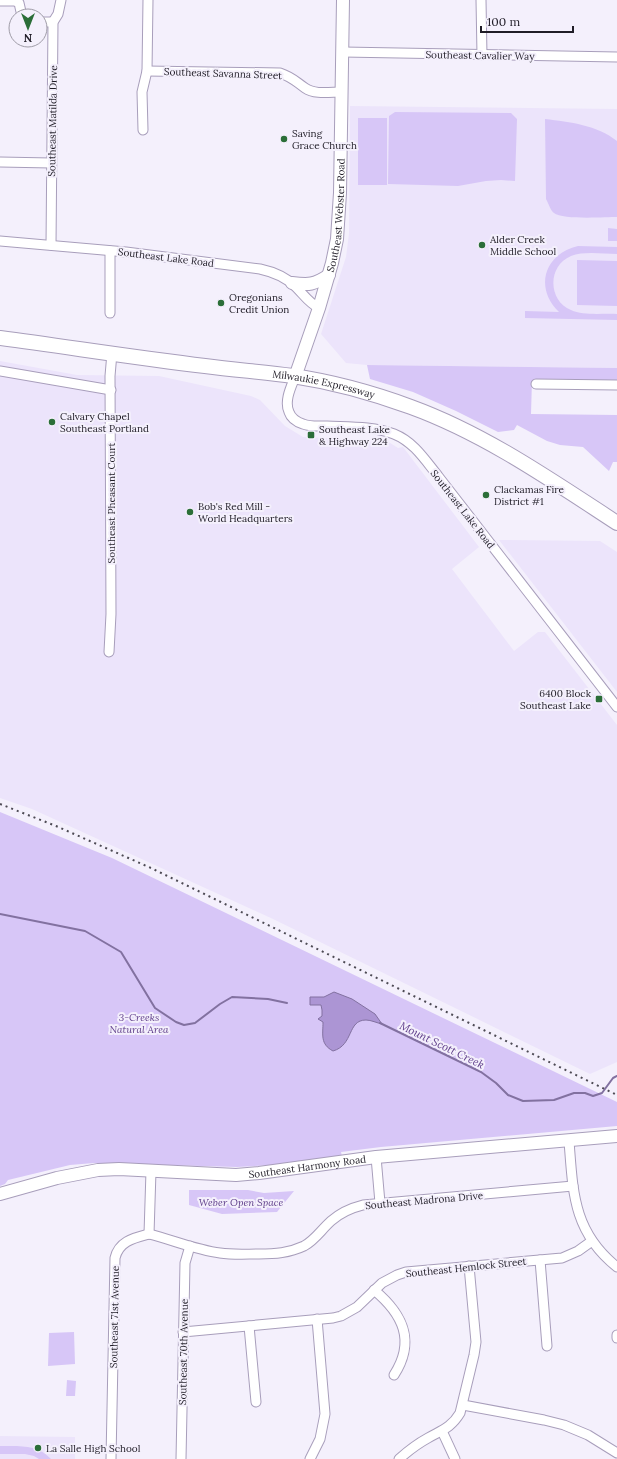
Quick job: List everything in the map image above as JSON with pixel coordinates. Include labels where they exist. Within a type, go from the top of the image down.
[{"type":"highway","name":"Milwaukie Expressway","points":[[0,338],[204,366],[295,376],[366,392],[441,419],[549,478],[617,523]]},
{"type":"main road","name":"Southeast Webster Road","points":[[295,376],[320,308],[335,250],[338,221],[343,0]]},
{"type":"main road","points":[[292,283],[312,284],[329,275]]},
{"type":"main road","name":"Southeast Harmony Road","points":[[0,1194],[87,1172],[119,1169],[225,1174],[259,1173],[376,1157],[617,1136]]},
{"type":"street","name":"Southeast Matilda Drive","points":[[51,245],[53,22],[58,14],[61,0]]},
{"type":"street","points":[[142,130],[142,92],[147,71],[148,0]]},
{"type":"street","points":[[481,0],[482,55]]},
{"type":"street","points":[[0,1],[15,1],[19,3],[20,8]]},
{"type":"street","points":[[48,22],[53,22]]},
{"type":"street","name":"Southeast Cavalier Way","points":[[342,52],[617,57]]},
{"type":"street","name":"Southeast Savanna Street","points":[[147,71],[280,73],[292,77],[305,88],[312,91],[342,92]]},
{"type":"street","points":[[0,162],[51,163]]},
{"type":"street","name":"Southeast Lake Road","points":[[0,241],[110,251],[253,268],[278,274],[292,283],[311,303],[320,308]]},
{"type":"street","points":[[110,251],[110,313]]},
{"type":"street","name":"Southeast Pheasant Court","points":[[109,652],[112,614],[110,369],[112,353]]},
{"type":"street","points":[[0,370],[111,390]]},
{"type":"street","name":"Southeast Lake Road","points":[[295,376],[287,404],[289,412],[297,422],[306,425],[360,427],[385,431],[399,436],[412,445],[438,476],[617,707]]},
{"type":"street","points":[[536,384],[617,385]]},
{"type":"street","points":[[569,1141],[573,1186],[579,1215],[592,1241],[617,1267]]},
{"type":"street","points":[[376,1157],[380,1203]]},
{"type":"street","points":[[149,1234],[151,1171]]},
{"type":"street","name":"Southeast Madrona Drive","points":[[149,1234],[210,1252],[230,1254],[287,1252],[309,1242],[331,1221],[345,1211],[363,1205],[573,1186]]},
{"type":"street","name":"Southeast 71st Avenue","points":[[111,1459],[115,1258],[119,1248],[126,1241],[149,1234]]},
{"type":"street","name":"Southeast Hemlock Street","points":[[183,1332],[333,1318],[348,1312],[363,1302],[374,1290],[389,1279],[406,1272],[540,1260],[570,1255],[592,1241]]},
{"type":"street","name":"Southeast 70th Avenue","points":[[181,1459],[185,1262],[190,1246]]},
{"type":"street","points":[[540,1260],[547,1346]]},
{"type":"street","points":[[399,1459],[417,1445],[449,1427],[455,1421],[463,1405],[476,1342],[469,1266]]},
{"type":"street","points":[[374,1290],[394,1309],[402,1326],[405,1339],[404,1351],[394,1375]]},
{"type":"street","points":[[310,1459],[320,1439],[325,1414],[317,1320]]},
{"type":"street","points":[[248,1326],[256,1402]]},
{"type":"street","points":[[463,1405],[564,1425],[588,1435],[617,1452]]},
{"type":"street","points":[[442,1431],[454,1459]]},
{"type":"shaded area","name":"Alder Creek Middle School","points":[[350,106],[617,109],[617,368],[367,365],[346,363],[321,334],[346,257],[349,233]]},
{"type":"shaded area","points":[[0,361],[77,375],[159,376],[251,396],[260,400],[285,426],[303,437],[387,441],[398,448],[403,447],[479,547],[452,569],[514,651],[538,632],[545,632],[617,725],[617,1062],[590,1074],[273,919],[32,809],[0,798]]},
{"type":"shaded area","points":[[499,540],[600,541],[617,552],[617,692]]},
{"type":"shaded area","points":[[334,992],[352,999],[375,1014],[382,1024],[368,1020],[360,1021],[353,1028],[344,1044],[340,1048],[333,1051],[326,1045],[323,1039],[323,1022],[318,1019],[322,1016],[321,1005],[310,1005],[310,997],[324,997]]},
{"type":"shaded area","name":"La Salle High School","points":[[0,1436],[75,1437],[75,1459],[0,1459]]},
{"type":"green space","points":[[395,112],[511,113],[517,119],[515,181],[486,181],[458,186],[388,184],[389,116]]},
{"type":"green space","points":[[358,118],[387,118],[387,185],[358,185]]},
{"type":"green space","points":[[545,119],[583,125],[601,131],[617,141],[617,217],[566,217],[554,213],[551,210],[546,199]]},
{"type":"green space","points":[[608,228],[617,229],[617,241],[608,241]]},
{"type":"green space","points":[[578,246],[617,247],[617,254],[576,254],[563,261],[554,275],[553,283],[558,299],[563,306],[576,312],[588,314],[617,314],[617,320],[525,318],[525,311],[559,312],[551,303],[547,293],[545,283],[546,273],[550,264],[557,256],[566,250]]},
{"type":"green space","points":[[577,260],[617,261],[617,306],[577,305]]},
{"type":"green space","points":[[367,365],[617,368],[617,381],[532,380],[531,414],[617,415],[617,462],[613,462],[609,471],[583,447],[560,445],[547,441],[517,425],[514,430],[498,432],[413,392],[370,379]]},
{"type":"green space","name":"3-Creeks Natural Area","points":[[0,812],[112,858],[617,1102],[617,1126],[381,1147],[341,1152],[342,1156],[272,1165],[237,1167],[94,1163],[70,1165],[8,1180],[5,1184],[0,1186]]},
{"type":"green space","name":"Weber Open Space","points":[[189,1190],[248,1190],[264,1193],[294,1191],[277,1212],[222,1214],[189,1205]]},
{"type":"green space","points":[[74,1332],[75,1364],[48,1366],[49,1333]]},
{"type":"green space","points":[[67,1380],[76,1381],[75,1396],[66,1396]]},
{"type":"green space","points":[[0,1446],[21,1446],[34,1448],[46,1454],[51,1459],[39,1459],[25,1454],[0,1454]]},
{"type":"waterway","name":"Mount Scott Creek","points":[[0,914],[85,931],[121,952],[155,1008],[176,1022],[184,1025],[195,1023],[232,997],[268,999],[287,1003]]},
{"type":"waterway","name":"Mount Scott Creek","points":[[380,1023],[481,1072],[496,1083],[508,1095],[523,1101],[554,1100],[574,1093],[585,1093],[593,1096],[602,1093],[613,1078],[617,1076]]},
{"type":"railway","points":[[0,804],[56,826],[151,868],[617,1095]]},
{"type":"place","name":"Saving Grace Church","points":[[284,139]]},
{"type":"place","name":"Alder Creek Middle School","points":[[482,245]]},
{"type":"place","name":"Oregonians Credit Union","points":[[221,303]]},
{"type":"place","name":"Calvary Chapel Southeast Portland","points":[[52,422]]},
{"type":"place","name":"Southeast Lake & Highway 224","points":[[311,435]]},
{"type":"place","name":"Clackamas Fire District #1","points":[[486,495]]},
{"type":"place","name":"Bob's Red Mill - World Headquarters","points":[[190,512]]},
{"type":"place","name":"6400 Block Southeast Lake","points":[[599,699]]},
{"type":"place","name":"La Salle High School","points":[[38,1448]]}]
